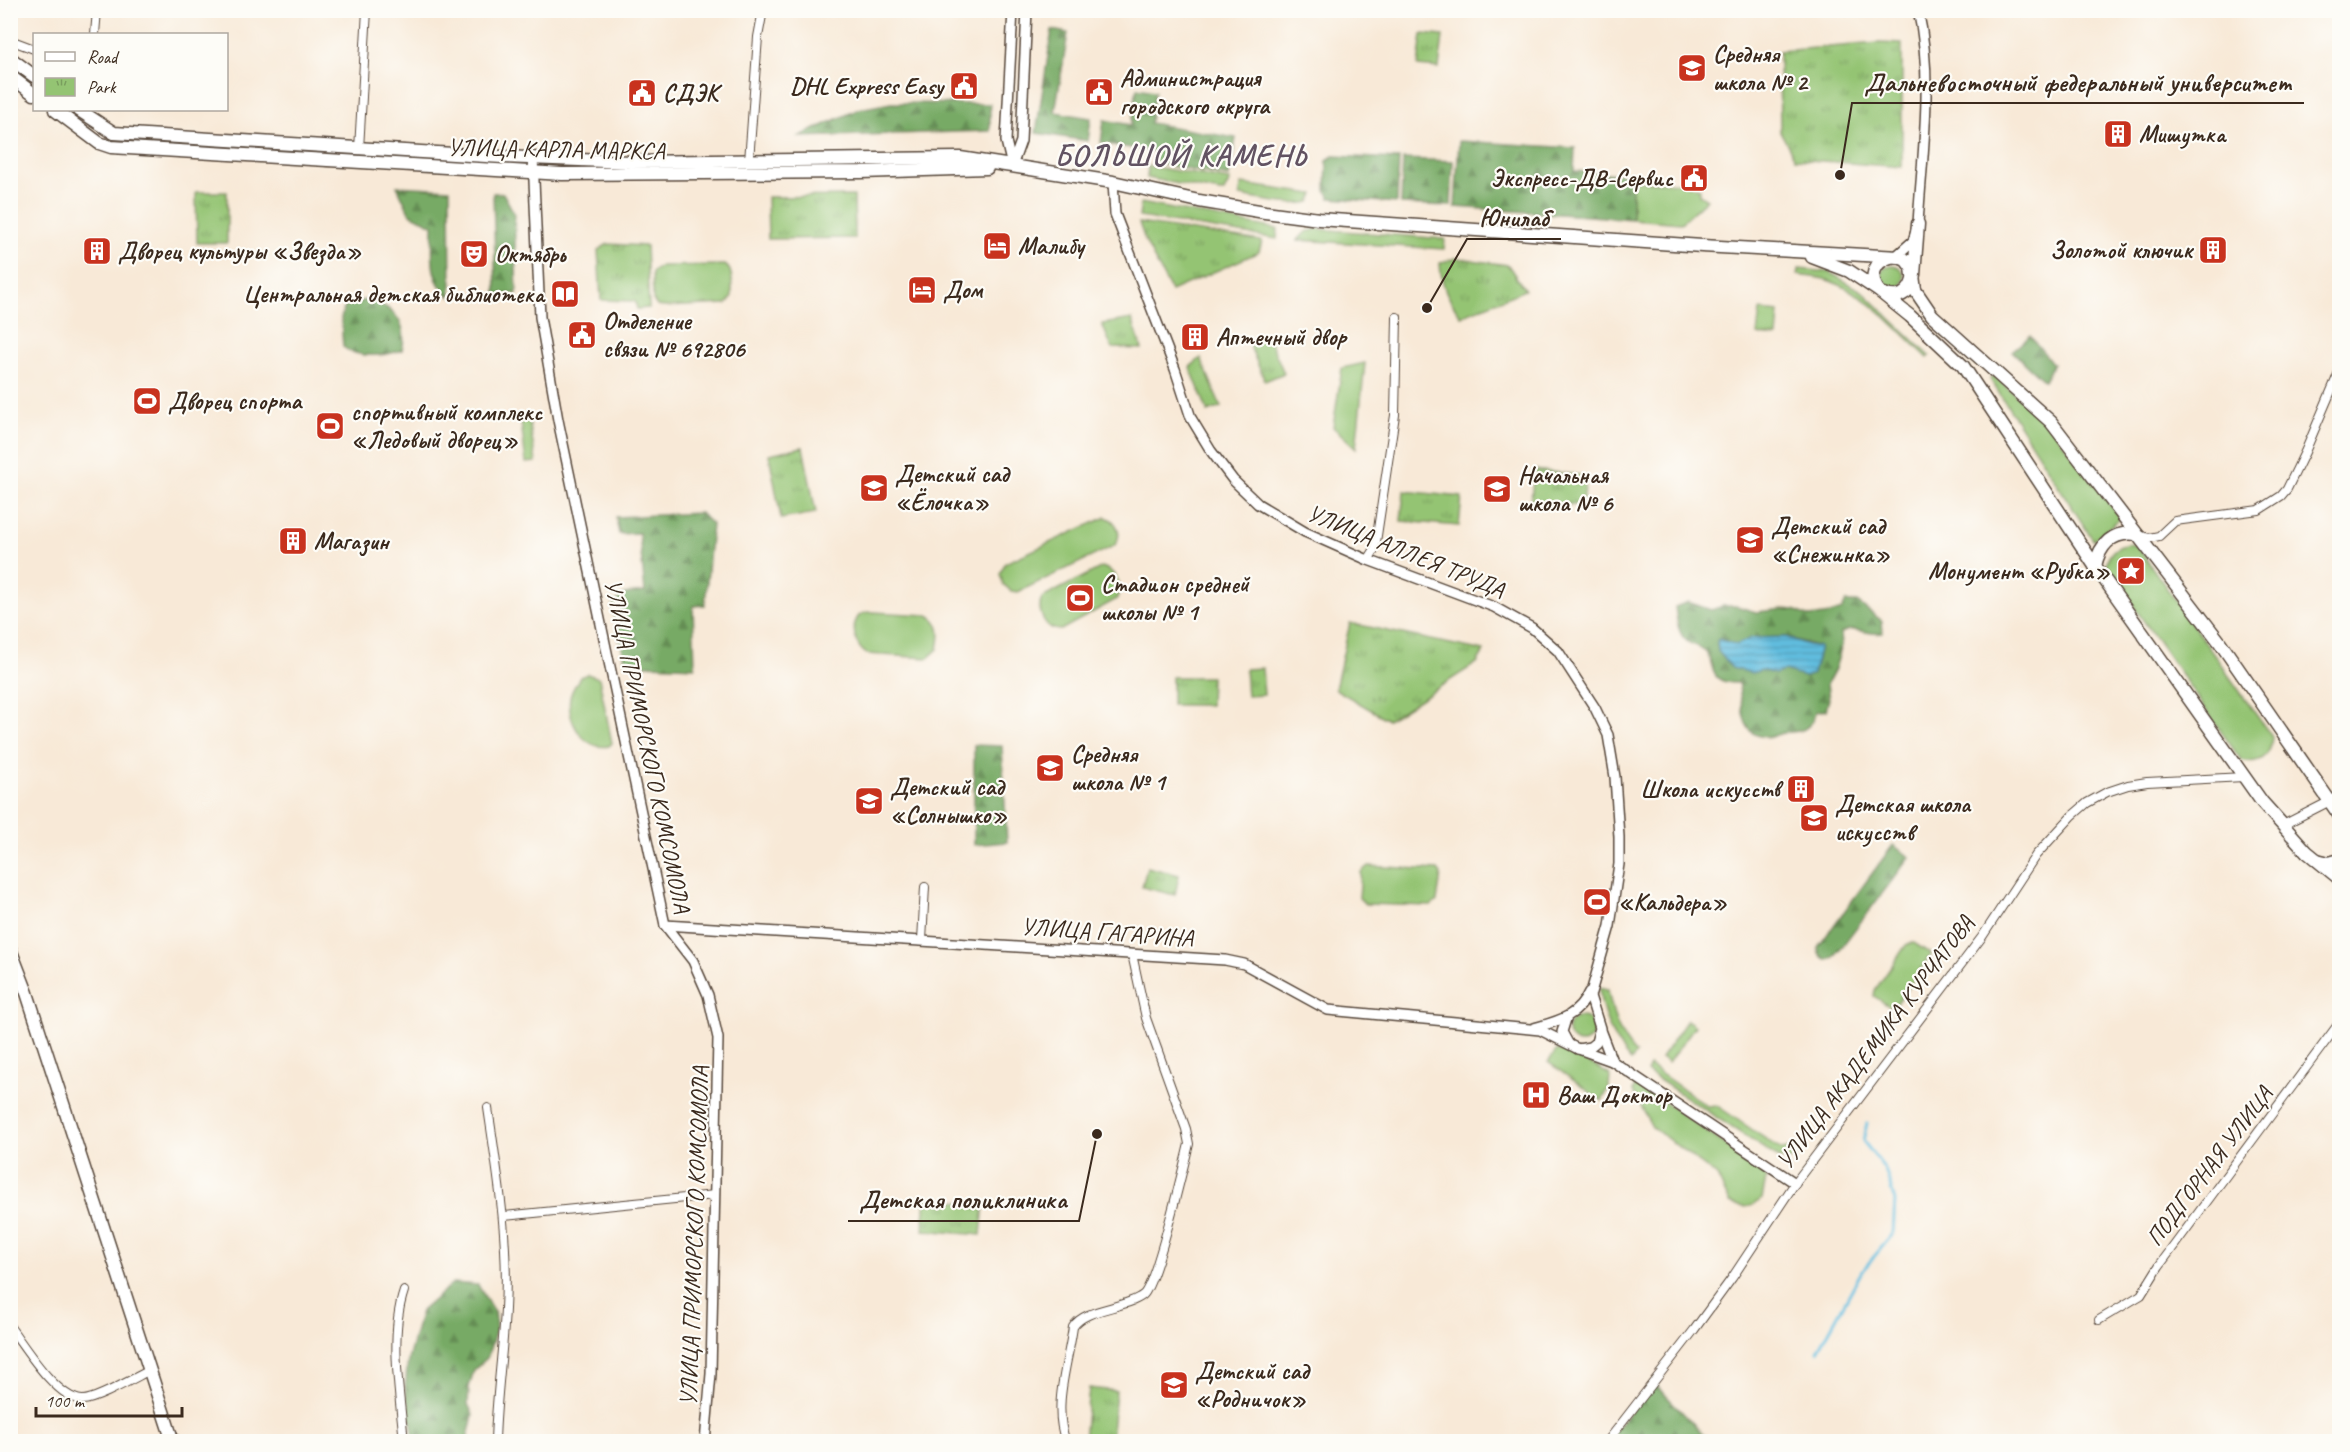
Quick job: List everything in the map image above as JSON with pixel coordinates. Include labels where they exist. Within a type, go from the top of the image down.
[{"type":"main road","points":[[10,58],[33,75]]},
{"type":"main road","points":[[10,76],[33,93]]},
{"type":"main road","points":[[56,111],[70,121]]},
{"type":"main road","name":"УЛИЦА КАРЛА МАРКСА","points":[[81,111],[114,133],[359,149],[631,162],[960,158],[1113,182],[1199,201],[1319,219],[1794,252]]},
{"type":"main road","name":"УЛИЦА КАРЛА МАРКСА","points":[[70,121],[99,142],[111,147],[533,173],[861,172],[1012,166]]},
{"type":"main road","points":[[1918,224],[1915,290],[1932,315],[2050,423],[2219,641],[2335,799],[2340,816]]},
{"type":"main road","points":[[1794,252],[1895,256],[1908,263],[1914,278],[1908,291],[1901,296],[1891,297],[1842,268],[1794,252]]},
{"type":"main road","points":[[1895,256],[1882,260],[1875,269],[1874,282],[1881,292],[1963,366],[2096,566],[2262,802],[2316,859],[2340,879]]},
{"type":"main road","points":[[2096,566],[2098,553],[2107,542],[2119,535],[2136,534]]},
{"type":"main road","points":[[2316,859],[2330,863],[2340,860]]},
{"type":"main road","points":[[10,949],[31,1004],[173,1442]]},
{"type":"street","points":[[95,33],[96,10]]},
{"type":"street","points":[[359,149],[367,10]]},
{"type":"street","points":[[749,161],[762,10]]},
{"type":"street","points":[[1012,166],[1006,141],[1013,10]]},
{"type":"street","points":[[1012,166],[1021,141],[1027,10]]},
{"type":"street","points":[[1895,256],[1913,241],[1918,224],[1926,91],[1925,56],[1917,10]]},
{"type":"street","points":[[10,40],[33,49]]},
{"type":"street","points":[[70,121],[79,111]]},
{"type":"street","name":"УЛИЦА ПРИМОРСКОГО КОМСОМОЛА","points":[[533,158],[540,318],[549,373],[665,925],[693,961],[708,995],[716,1025],[719,1065],[710,1399],[705,1442]]},
{"type":"street","name":"УЛИЦА АЛЛЕЯ ТРУДА","points":[[1113,182],[1115,214],[1175,369],[1191,417],[1233,480],[1258,504],[1305,532],[1368,560],[1494,606],[1546,638],[1564,659],[1607,731],[1615,777],[1619,864],[1610,926],[1592,986]]},
{"type":"street","points":[[1368,560],[1375,549],[1395,415],[1397,317]]},
{"type":"street","points":[[2136,534],[2154,538],[2175,521],[2259,510],[2273,502],[2287,489],[2340,370]]},
{"type":"street","name":"УЛИЦА АКАДЕМИКА КУРЧАТОВА","points":[[1607,1442],[1732,1278],[1795,1183],[1982,937],[2036,855],[2072,816],[2087,803],[2107,792],[2128,785],[2244,777]]},
{"type":"street","points":[[2283,825],[2335,799]]},
{"type":"street","points":[[922,940],[925,887]]},
{"type":"street","name":"УЛИЦА ГАГАРИНА","points":[[665,925],[1225,960],[1244,964],[1328,1010],[1534,1028]]},
{"type":"street","points":[[1066,1442],[1061,1429],[1062,1394],[1072,1327],[1079,1319],[1125,1304],[1144,1294],[1162,1247],[1189,1144],[1186,1129],[1146,1018],[1132,954]]},
{"type":"street","points":[[1592,986],[1583,1004],[1569,1016],[1562,1032],[1573,1047],[1584,1049],[1596,1042],[1598,1024]]},
{"type":"street","points":[[1592,986],[1590,996],[1612,1061]]},
{"type":"street","points":[[1534,1028],[1586,1012],[1598,1024]]},
{"type":"street","name":"ПОДГОРНАЯ УЛИЦА","points":[[2099,1320],[2140,1295],[2158,1266],[2340,1022]]},
{"type":"street","points":[[1534,1028],[1573,1047],[1612,1061],[1795,1183]]},
{"type":"street","points":[[488,1108],[504,1216],[505,1309],[496,1396],[495,1442]]},
{"type":"street","points":[[504,1216],[715,1195]]},
{"type":"street","points":[[404,1291],[398,1308],[398,1355],[404,1442]]},
{"type":"street","points":[[10,1327],[48,1377],[71,1397],[83,1401],[94,1398],[150,1370]]},
{"type":"green space","points":[[1052,30],[1068,33],[1055,112],[1091,118],[1088,141],[1036,133]]},
{"type":"green space","points":[[1422,34],[1443,36],[1439,68],[1418,66]]},
{"type":"green space","points":[[1879,43],[1902,44],[1902,167],[1795,159],[1780,131],[1779,51]]},
{"type":"green space","points":[[1137,88],[1155,91],[1150,123],[1236,138],[1229,177],[1153,163],[1154,152],[1101,143],[1104,120],[1131,125]]},
{"type":"green space","points":[[891,103],[990,104],[990,131],[798,137],[859,109]]},
{"type":"green space","points":[[1459,141],[1575,148],[1574,171],[1632,175],[1632,219],[1455,207]]},
{"type":"green space","points":[[1333,156],[1399,159],[1397,203],[1330,198],[1326,190],[1327,160]]},
{"type":"green space","points":[[1403,159],[1453,161],[1451,206],[1401,204]]},
{"type":"green space","points":[[1148,166],[1230,180],[1224,192],[1220,192],[1147,178]]},
{"type":"green space","points":[[1632,180],[1683,183],[1700,189],[1699,194],[1707,199],[1681,223],[1632,219]]},
{"type":"green space","points":[[1241,184],[1314,194],[1310,202],[1294,204],[1275,202],[1240,196]]},
{"type":"green space","points":[[397,186],[450,189],[451,297],[438,283],[435,274],[432,255],[433,225],[410,214]]},
{"type":"green space","points":[[196,192],[227,192],[227,243],[197,243]]},
{"type":"green space","points":[[493,193],[503,193],[514,213],[517,294],[496,294]]},
{"type":"green space","points":[[854,196],[855,238],[768,239],[767,197]]},
{"type":"green space","points":[[1141,203],[1278,229],[1277,239],[1139,217]]},
{"type":"green space","points":[[1139,223],[1262,241],[1259,252],[1171,291],[1146,243]]},
{"type":"green space","points":[[1317,229],[1445,239],[1444,249],[1298,240],[1306,232]]},
{"type":"green space","points":[[608,244],[646,246],[649,308],[637,309],[635,301],[601,300],[598,250]]},
{"type":"green space","points":[[1456,258],[1508,265],[1525,290],[1461,316],[1446,291],[1440,263]]},
{"type":"green space","points":[[725,265],[730,271],[732,280],[732,298],[726,304],[665,307],[657,306],[653,300],[652,272],[661,266]]},
{"type":"green space","points":[[1892,265],[1901,268],[1904,277],[1901,286],[1892,289],[1883,286],[1880,277],[1883,268]]},
{"type":"green space","points":[[1799,269],[1829,272],[1862,291],[1930,356],[1928,358],[1882,314],[1857,295],[1826,280],[1798,275]]},
{"type":"green space","points":[[369,299],[385,307],[397,317],[403,331],[402,350],[388,354],[364,355],[343,347],[341,318],[345,306]]},
{"type":"green space","points":[[1760,310],[1779,312],[1777,337],[1757,335]]},
{"type":"green space","points":[[1132,319],[1142,349],[1112,348],[1102,324]]},
{"type":"green space","points":[[1268,336],[1284,373],[1265,381],[1249,344]]},
{"type":"green space","points":[[2030,336],[2053,364],[2044,381],[2012,351]]},
{"type":"green space","points":[[1201,358],[1221,407],[1208,412],[1190,367]]},
{"type":"green space","points":[[1365,363],[1356,448],[1333,427],[1342,368]]},
{"type":"green space","points":[[1994,376],[2046,421],[2121,518],[2093,540],[1990,379]]},
{"type":"green space","points":[[529,420],[536,462],[526,463],[521,422]]},
{"type":"green space","points":[[803,447],[816,513],[781,519],[769,454]]},
{"type":"green space","points":[[1534,470],[1586,476],[1583,506],[1531,500]]},
{"type":"green space","points":[[1404,491],[1462,497],[1459,526],[1401,521]]},
{"type":"green space","points":[[700,513],[712,524],[705,605],[693,606],[695,667],[626,664],[612,606],[624,594],[645,592],[639,533],[619,534],[616,517]]},
{"type":"green space","points":[[1106,517],[1114,522],[1118,529],[1118,538],[1114,546],[1018,592],[1011,591],[1003,584],[1000,574],[1005,563]]},
{"type":"green space","points":[[2130,544],[2137,546],[2272,737],[2269,750],[2263,758],[2254,761],[2241,760],[2106,567],[2114,551]]},
{"type":"green space","name":"Стадион средней школы № 1","points":[[1102,567],[1118,580],[1120,590],[1117,599],[1061,630],[1046,624],[1040,609],[1042,598]]},
{"type":"green space","points":[[1688,602],[1711,610],[1723,606],[1736,606],[1756,612],[1783,609],[1795,610],[1810,617],[1842,610],[1846,602],[1857,602],[1882,621],[1883,633],[1852,630],[1841,633],[1842,645],[1835,669],[1827,684],[1829,699],[1826,710],[1815,712],[1813,721],[1803,730],[1770,737],[1760,736],[1752,732],[1744,719],[1738,683],[1720,680],[1704,650],[1684,639],[1678,626],[1675,607]],"holes":[[[1786,637],[1820,647],[1813,674],[1805,677],[1784,671],[1775,674],[1761,670],[1752,672],[1732,668],[1718,651],[1717,641],[1719,639],[1737,646],[1751,638]]]},
{"type":"green space","points":[[872,612],[928,615],[938,625],[940,639],[938,649],[928,658],[867,654],[857,643],[854,627],[859,616]]},
{"type":"green space","points":[[1350,623],[1484,651],[1477,663],[1388,720],[1335,689]]},
{"type":"green space","points":[[1262,668],[1264,695],[1247,696],[1245,669]]},
{"type":"green space","points":[[587,674],[599,678],[612,743],[609,746],[592,744],[585,739],[574,724],[571,715],[571,693],[580,677]]},
{"type":"green space","points":[[1172,677],[1211,677],[1210,705],[1172,705]]},
{"type":"green space","points":[[974,745],[1002,746],[1007,842],[974,845]]},
{"type":"green space","points":[[1893,845],[1910,857],[1834,957],[1828,960],[1824,958],[1818,947]]},
{"type":"green space","points":[[1368,866],[1438,870],[1441,874],[1437,901],[1431,906],[1365,904],[1359,898],[1361,872]]},
{"type":"green space","points":[[1147,867],[1179,875],[1175,895],[1142,887]]},
{"type":"green space","points":[[1914,943],[1931,954],[1895,1006],[1890,1007],[1874,996],[1875,990],[1906,945]]},
{"type":"green space","points":[[1599,988],[1608,990],[1617,1024],[1625,1040],[1636,1054],[1631,1061],[1618,1045],[1609,1027]]},
{"type":"green space","points":[[1581,1017],[1590,1021],[1594,1030],[1590,1039],[1581,1043],[1572,1039],[1568,1030],[1572,1021]]},
{"type":"green space","points":[[1687,1020],[1695,1026],[1668,1063],[1661,1058]]},
{"type":"green space","points":[[1557,1050],[1569,1051],[1610,1075],[1609,1088],[1602,1101],[1548,1062]]},
{"type":"green space","points":[[1650,1066],[1707,1106],[1716,1105],[1782,1150],[1792,1147],[1799,1150],[1799,1155],[1791,1159],[1780,1159],[1647,1072]]},
{"type":"green space","points":[[1636,1083],[1759,1168],[1766,1179],[1762,1199],[1747,1207],[1730,1203],[1717,1176],[1652,1127],[1633,1091]]},
{"type":"green space","points":[[926,1199],[984,1204],[981,1235],[923,1230]]},
{"type":"green space","points":[[453,1283],[478,1285],[495,1314],[496,1330],[487,1358],[474,1370],[469,1387],[468,1404],[473,1415],[467,1441],[412,1441],[413,1432],[405,1388],[408,1360],[421,1311]]},
{"type":"green space","points":[[1653,1382],[1710,1441],[1606,1442]]},
{"type":"green space","points":[[1089,1388],[1116,1391],[1111,1441],[1084,1441]]},
{"type":"water","points":[[1786,637],[1820,647],[1813,674],[1805,677],[1784,671],[1775,674],[1761,670],[1752,673],[1732,668],[1718,651],[1717,641],[1719,639],[1737,645],[1751,638]]},
{"type":"waterway","points":[[1818,1351],[1862,1271],[1893,1234],[1895,1201],[1885,1169],[1863,1141],[1867,1123]]},
{"type":"place","name":"Средняя школа № 2","points":[[1692,68]]},
{"type":"place","name":"DHL Express Easy","points":[[964,86]]},
{"type":"place","name":"Администрация городского округа","points":[[1099,92]]},
{"type":"place","name":"СДЭК","points":[[642,93]]},
{"type":"place","name":"Мишутка","points":[[2118,134]]},
{"type":"place","name":"Дальневосточный федеральный университет","points":[[1840,175]]},
{"type":"place","name":"Экспресс-ДВ-Сервис","points":[[1694,178]]},
{"type":"place","name":"Малибу","points":[[997,246]]},
{"type":"place","name":"Золотой ключик","points":[[2213,250]]},
{"type":"place","name":"Дворец культуры «Звезда»","points":[[97,251]]},
{"type":"place","name":"Октябрь","points":[[474,254]]},
{"type":"place","name":"Дом","points":[[922,290]]},
{"type":"place","name":"Центральная детская библиотека","points":[[565,294]]},
{"type":"place","name":"Юнилаб","points":[[1427,308]]},
{"type":"place","name":"Отделение связи № 692806","points":[[582,335]]},
{"type":"place","name":"Аптечный двор","points":[[1195,337]]},
{"type":"place","name":"Дворец спорта","points":[[147,401]]},
{"type":"place","name":"спортивный комплекс «Ледовый дворец»","points":[[330,426]]},
{"type":"place","name":"Детский сад «Ёлочка»","points":[[874,488]]},
{"type":"place","name":"Начальная школа № 6","points":[[1497,489]]},
{"type":"place","name":"Детский сад «Снежинка»","points":[[1750,540]]},
{"type":"place","name":"Магазин","points":[[293,541]]},
{"type":"place","name":"Монумент «Рубка»","points":[[2131,571]]},
{"type":"place","name":"Стадион средней школы № 1","points":[[1080,598]]},
{"type":"place","name":"Средняя школа № 1","points":[[1050,768]]},
{"type":"place","name":"Школа искусств","points":[[1801,789]]},
{"type":"place","name":"Детский сад «Солнышко»","points":[[869,801]]},
{"type":"place","name":"Детская школа искусств","points":[[1814,818]]},
{"type":"place","name":"«Кальдера»","points":[[1597,902]]},
{"type":"place","name":"Ваш Доктор","points":[[1536,1095]]},
{"type":"place","name":"Детская поликлиника","points":[[1097,1134]]},
{"type":"place","name":"Детский сад «Родничок»","points":[[1174,1385]]},
{"type":"district","name":"БОЛЬШОЙ КАМЕНЬ","points":[[1181,155]]}]
